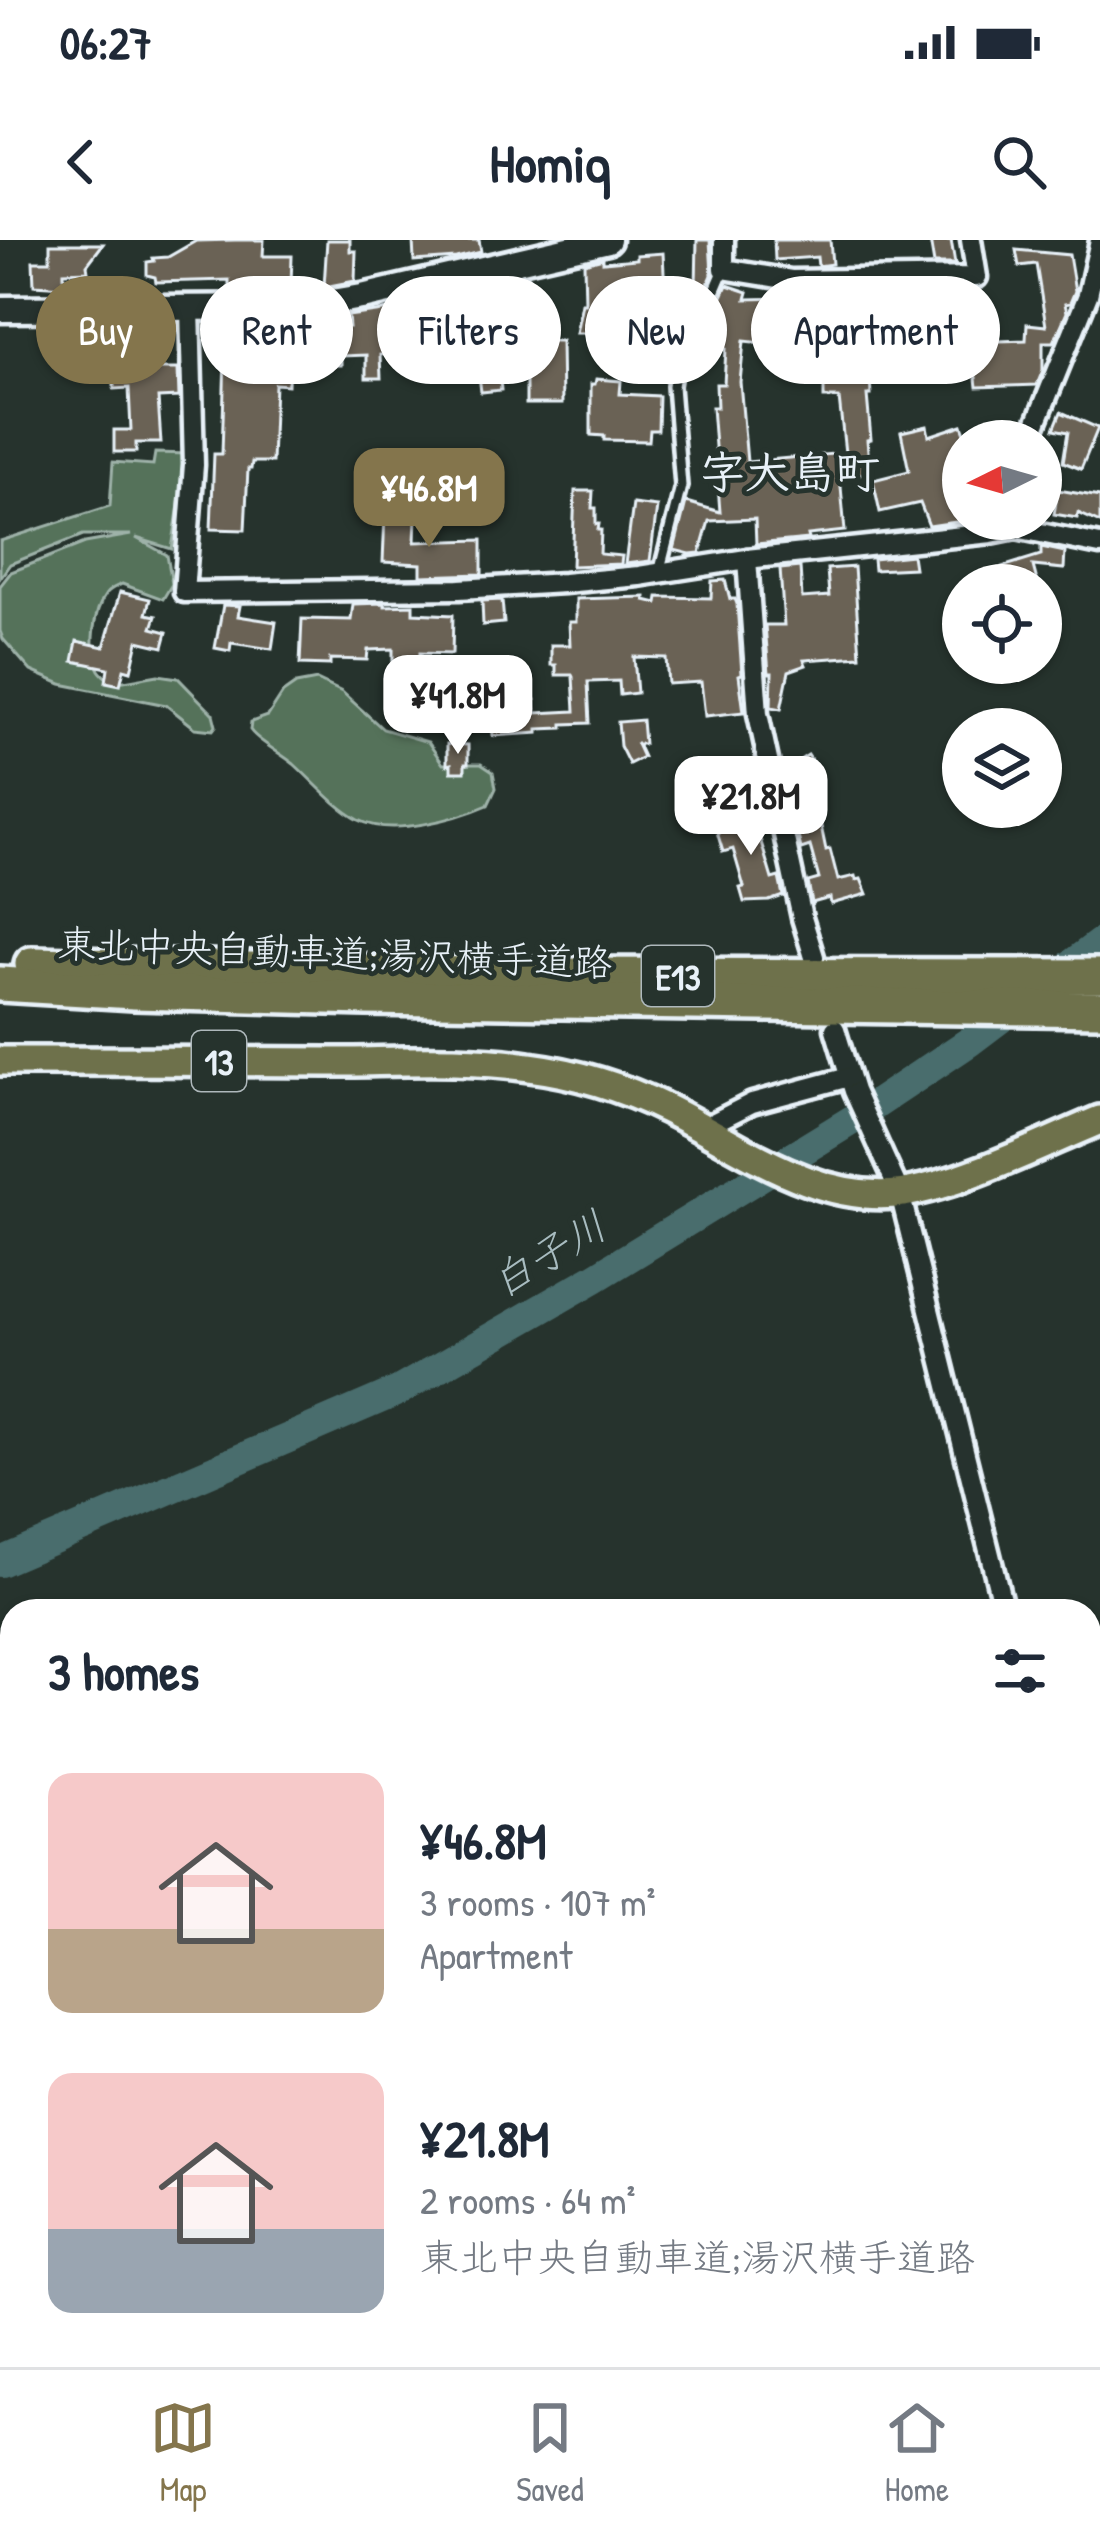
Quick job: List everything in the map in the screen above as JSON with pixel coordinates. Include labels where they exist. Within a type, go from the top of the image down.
[{"type":"highway","name":"東北中央自動車道;湯沢横手道路","points":[[0,962],[415,974],[989,976],[1098,998]]},
{"type":"highway","name":"東北中央自動車道;湯沢横手道路","points":[[0,984],[366,998],[930,1008],[1098,998]]},
{"type":"main road","name":"13","points":[[0,1061],[526,1066],[629,1091],[814,1183],[872,1193],[937,1185],[1100,1120]]},
{"type":"street","points":[[0,309],[304,308],[608,240]]},
{"type":"street","points":[[724,240],[724,269],[791,280],[977,278],[971,240]]},
{"type":"street","points":[[1037,420],[1088,295],[1100,241]]},
{"type":"street","points":[[190,308],[194,465],[184,592],[459,589],[583,581],[942,533]]},
{"type":"street","points":[[1062,537],[1100,545]]},
{"type":"street","points":[[747,559],[758,714],[814,957]]},
{"type":"street","points":[[835,1028],[852,1084],[900,1193],[1001,1599]]},
{"type":"street","points":[[703,1128],[752,1103],[852,1084]]},
{"type":"lane","points":[[659,573],[682,472],[675,373],[724,269]]},
{"type":"green space","points":[[155,453],[187,454],[172,549],[136,538],[167,555],[172,584],[163,599],[122,584],[109,590],[95,621],[94,652],[99,670],[113,683],[158,675],[178,678],[213,714],[213,730],[195,728],[166,705],[61,684],[31,671],[0,631],[0,586],[11,572],[85,543],[131,535],[83,535],[10,564],[0,578],[0,541],[110,506],[113,462],[153,465]]},
{"type":"green space","points":[[317,680],[342,692],[383,729],[428,742],[443,764],[481,764],[493,772],[496,788],[488,805],[405,826],[372,825],[350,815],[250,730],[251,722],[268,716],[283,693],[296,684]]},
{"type":"building","points":[[264,240],[263,256],[292,256],[291,276],[200,276],[200,281],[176,281],[176,276],[147,275],[147,262],[168,257],[196,241]]},
{"type":"building","points":[[327,240],[350,240],[350,251],[356,251],[355,281],[353,276],[325,276]]},
{"type":"building","points":[[413,240],[479,240],[481,252],[414,261]]},
{"type":"building","points":[[697,240],[710,240],[712,275],[696,276]]},
{"type":"building","points":[[774,240],[830,240],[832,264],[818,266],[817,257],[775,260]]},
{"type":"building","points":[[930,240],[951,240],[955,264],[934,264]]},
{"type":"building","points":[[50,244],[103,244],[87,265],[88,271],[36,276],[34,285],[33,261],[50,261]]},
{"type":"building","points":[[1016,250],[1069,255],[1075,291],[1065,304],[1067,312],[1054,342],[1043,342],[1043,370],[1037,385],[977,387],[1000,384],[1000,341],[1026,340],[1027,324],[1046,326],[1036,264],[1019,266]]},
{"type":"building","points":[[663,253],[664,276],[585,276],[585,303],[584,263],[637,259],[637,255]]},
{"type":"building","points":[[727,285],[748,292],[746,299],[751,299],[751,342],[744,341],[740,382],[747,462],[845,453],[839,398],[824,398],[824,384],[870,384],[870,473],[840,476],[845,531],[756,544],[755,519],[709,521],[700,553],[674,550],[686,502],[720,512],[712,407],[717,407],[716,384],[727,384]]},
{"type":"building","points":[[582,303],[585,333],[576,333]]},
{"type":"building","points":[[377,312],[377,378],[366,378],[366,355],[353,356],[353,315]]},
{"type":"building","points":[[561,341],[562,404],[526,404],[526,384],[561,384]]},
{"type":"building","points":[[178,369],[179,397],[158,398],[161,443],[136,443],[136,452],[114,452],[114,430],[131,430],[129,388],[114,389],[114,384],[176,384]]},
{"type":"building","points":[[224,384],[275,384],[272,462],[252,462],[248,469],[245,530],[211,529],[214,454],[222,454]]},
{"type":"building","points":[[480,384],[500,384],[501,390],[481,392]]},
{"type":"building","points":[[591,384],[621,384],[620,394],[659,396],[658,430],[650,430],[649,441],[604,440],[604,436],[591,435]]},
{"type":"building","points":[[1061,412],[1098,428],[1081,469],[1063,462],[1068,432],[1062,431],[1062,420],[1058,420]]},
{"type":"building","points":[[927,426],[929,436],[942,432],[942,524],[929,526],[920,503],[880,512],[873,480],[909,471],[901,432]]},
{"type":"building","points":[[438,489],[478,489],[479,504],[455,505],[455,515],[434,515]]},
{"type":"building","points":[[575,491],[593,491],[592,508],[596,508],[601,530],[600,554],[622,556],[621,564],[572,566]]},
{"type":"building","points":[[1062,491],[1100,497],[1100,523],[1078,513],[1077,518],[1062,515]]},
{"type":"building","points":[[633,504],[657,507],[650,561],[625,564]]},
{"type":"building","points":[[385,515],[416,516],[415,542],[482,540],[482,574],[421,576],[421,564],[383,562]]},
{"type":"building","points":[[1041,547],[1065,552],[1064,569],[1062,564],[1012,564],[1041,555]]},
{"type":"building","points":[[912,555],[914,568],[874,570],[873,559]]},
{"type":"building","points":[[800,567],[802,598],[829,596],[827,569],[854,567],[860,656],[804,660],[806,665],[789,671],[781,709],[771,707],[765,625],[784,625],[780,569]]},
{"type":"building","points":[[725,580],[730,599],[737,604],[744,712],[705,716],[701,682],[668,684],[666,658],[634,657],[637,693],[620,695],[619,681],[588,682],[590,723],[493,736],[488,664],[502,662],[505,702],[535,700],[536,713],[575,711],[573,677],[556,675],[551,645],[570,645],[569,622],[576,622],[576,599],[645,597],[657,603],[658,597],[711,598],[712,581]]},
{"type":"building","points":[[120,592],[150,599],[146,614],[156,616],[152,628],[167,632],[163,647],[138,641],[131,671],[124,669],[120,685],[106,682],[108,668],[73,661],[77,641],[104,647]]},
{"type":"building","points":[[502,600],[504,623],[483,625],[482,601]]},
{"type":"building","points":[[353,604],[413,605],[413,613],[453,615],[452,654],[420,653],[420,670],[393,669],[393,649],[368,650],[367,660],[300,664],[302,619],[351,620]]},
{"type":"building","points":[[223,605],[240,606],[238,616],[276,622],[272,649],[231,643],[230,651],[215,648]]},
{"type":"building","points":[[642,720],[644,744],[637,744],[643,757],[629,764],[620,746],[618,722]]},
{"type":"building","points":[[447,744],[468,745],[465,772],[451,772]]},
{"type":"building","points":[[808,755],[817,768],[803,778],[820,801],[816,802],[826,850],[830,849],[838,880],[855,876],[867,894],[831,904],[830,898],[812,903],[808,882],[819,879],[810,846],[801,849],[793,814],[800,812],[784,770]]},
{"type":"building","points":[[764,806],[767,819],[755,822],[772,879],[779,877],[783,896],[744,902],[733,849],[723,852],[717,832],[740,825],[736,814]]},
{"type":"waterway","name":"白子川","points":[[0,1562],[398,1391],[595,1278],[857,1117],[969,1042],[1100,943]]},
{"type":"district","name":"字大島町","points":[[790,471]]}]
